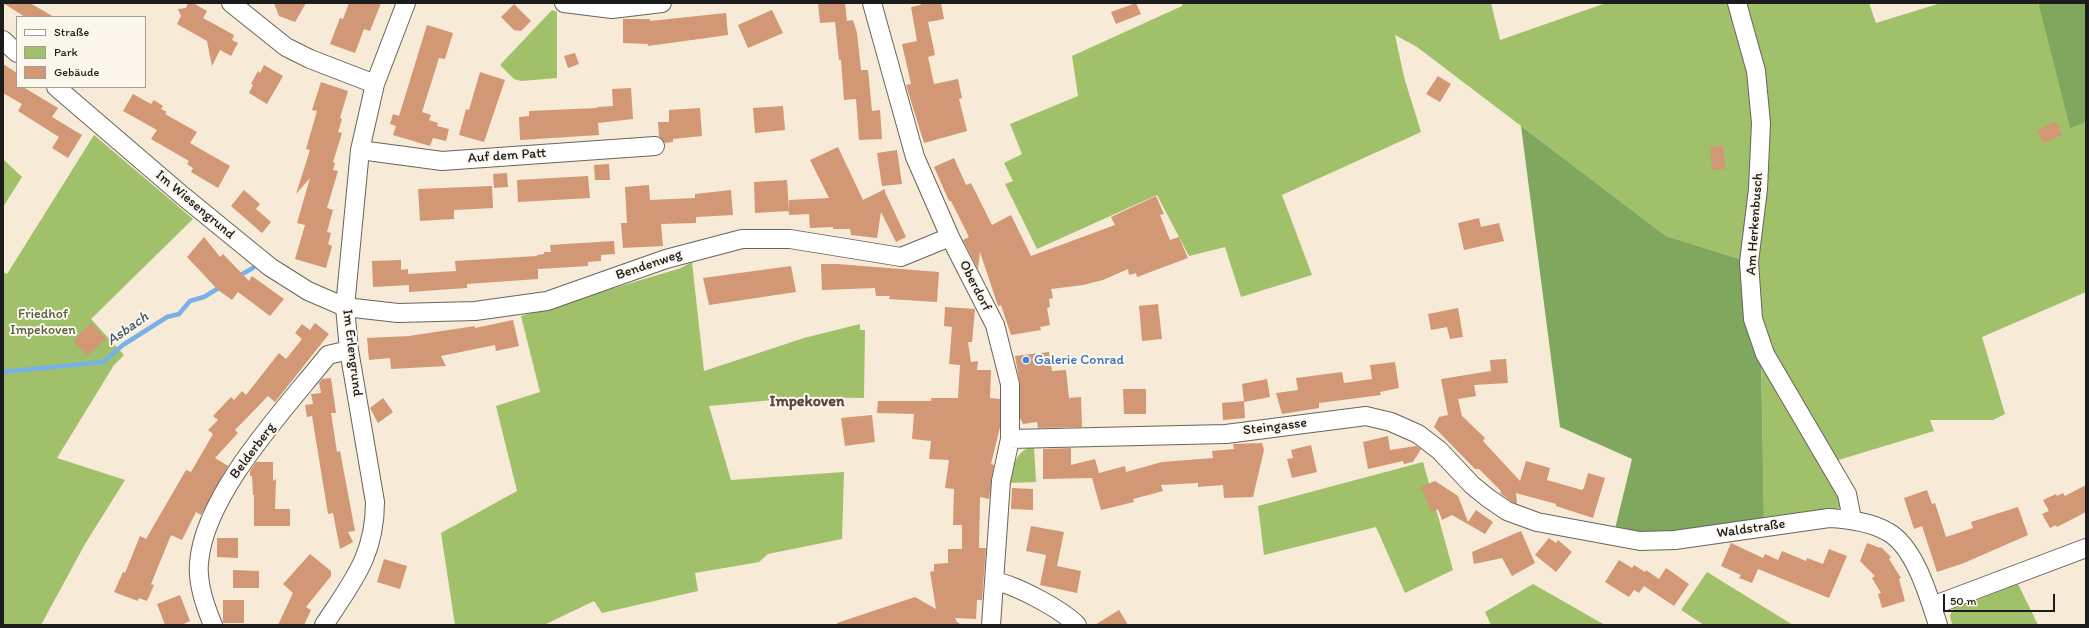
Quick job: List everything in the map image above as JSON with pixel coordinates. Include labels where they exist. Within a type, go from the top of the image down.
[{"type":"street","points":[[231,3],[286,47],[310,59],[375,84]]},
{"type":"street","name":"Im Erlengrund","points":[[324,625],[359,572],[371,542],[375,523],[375,502],[349,350],[346,307],[360,150],[375,84],[406,3]]},
{"type":"street","points":[[564,3],[612,9],[662,3]]},
{"type":"street","name":"Oberdorf","points":[[872,3],[914,157],[950,236],[995,325],[1010,384],[1010,439],[1001,481],[990,625]]},
{"type":"street","name":"Am Herkenbusch","points":[[1737,3],[1756,71],[1761,123],[1758,189],[1749,262],[1753,319],[1765,354],[1847,494],[1852,520]]},
{"type":"street","points":[[3,40],[16,52]]},
{"type":"street","name":"Im Wiesengrund","points":[[57,88],[183,196],[270,267],[308,291],[346,307]]},
{"type":"street","name":"Auf dem Patt","points":[[360,150],[442,161],[655,146]]},
{"type":"street","name":"Bendenweg","points":[[346,307],[406,313],[475,311],[547,301],[666,258],[742,240],[790,239],[901,257],[950,236]]},
{"type":"street","name":"Belderberg","points":[[213,625],[198,574],[201,544],[207,528],[235,472],[328,356],[349,350]]},
{"type":"street","name":"Steingasse","points":[[1010,439],[1226,434],[1366,416],[1391,422],[1418,434],[1439,450],[1472,485],[1507,510]]},
{"type":"street","name":"Waldstraße","points":[[1507,510],[1537,522],[1640,541],[1675,540],[1829,518],[1852,520],[1888,531],[1902,542],[1910,553],[1932,606],[1938,625]]},
{"type":"street","points":[[1932,606],[2086,548]]},
{"type":"street","points":[[994,581],[1016,588],[1049,606],[1077,625]]},
{"type":"green space","points":[[1182,3],[1491,3],[1500,40],[1606,3],[1869,3],[1876,23],[1941,3],[2038,3],[2070,127],[2086,122],[2086,292],[1982,337],[2005,414],[1993,420],[1930,420],[1934,431],[1832,462],[1768,353],[1749,262],[1666,236],[1417,47],[1395,35],[1404,77],[1421,132],[1282,195],[1312,275],[1241,297],[1225,247],[1189,256],[1157,195],[1037,249],[1005,184],[1013,181],[1004,163],[1022,154],[1010,124],[1078,96],[1072,56],[1182,6]]},
{"type":"green space","points":[[2038,3],[2086,3],[2086,122],[2070,128]]},
{"type":"green space","points":[[552,10],[557,12],[557,78],[521,81],[514,79],[500,65]]},
{"type":"green space","points":[[1521,126],[1666,236],[1749,262],[1761,356],[1764,522],[1675,540],[1614,533],[1632,459],[1560,427]]},
{"type":"green space","name":"Friedhof Impekoven","points":[[94,135],[193,219],[91,319],[124,355],[114,365],[57,458],[125,480],[85,544],[41,625],[3,625],[3,272],[7,274]]},
{"type":"green space","points":[[3,159],[22,177],[3,207]]},
{"type":"green space","points":[[692,262],[704,371],[804,338],[860,324],[860,330],[865,330],[864,398],[804,397],[709,406],[731,480],[844,472],[842,539],[768,554],[759,562],[695,573],[698,591],[602,613],[594,601],[544,625],[455,625],[441,533],[517,491],[496,406],[540,392],[521,316],[681,268]]},
{"type":"green space","points":[[1761,356],[1839,494],[1841,505],[1836,511],[1764,522]]},
{"type":"green space","points":[[1034,446],[1036,482],[1009,483],[1014,465],[1019,455],[1028,448]]},
{"type":"green space","points":[[1423,462],[1453,570],[1405,593],[1376,527],[1264,555],[1258,506]]},
{"type":"green space","points":[[1707,572],[1793,625],[1704,625],[1681,610]]},
{"type":"green space","points":[[1533,584],[1605,625],[1491,625],[1485,612]]},
{"type":"green space","points":[[2018,584],[2038,625],[1952,625],[1950,616],[1953,609]]},
{"type":"building","points":[[3,3],[30,3],[52,16],[23,16]]},
{"type":"building","points":[[188,3],[193,3],[207,11],[203,18],[234,35],[232,40],[238,43],[231,56],[220,50],[212,66],[207,41],[177,24],[181,16],[178,9],[186,8]]},
{"type":"building","points":[[274,3],[306,3],[295,22],[279,16]]},
{"type":"building","points":[[349,3],[381,3],[370,31],[364,29],[355,53],[330,44],[340,18],[343,19]]},
{"type":"building","points":[[818,3],[845,3],[847,21],[853,20],[857,33],[861,70],[868,70],[872,111],[880,110],[882,139],[859,140],[856,99],[844,100],[841,60],[839,60],[835,22],[820,23]]},
{"type":"building","points":[[920,3],[941,3],[944,19],[928,22],[935,55],[928,57],[934,84],[958,79],[962,98],[959,99],[967,131],[924,143],[906,85],[911,84],[902,44],[917,41],[911,7],[921,5]]},
{"type":"building","points":[[1136,3],[1141,14],[1116,24],[1111,12]]},
{"type":"building","points":[[514,4],[531,21],[521,31],[514,30],[501,17]]},
{"type":"building","points":[[772,10],[783,33],[748,48],[738,25]]},
{"type":"building","points":[[726,13],[728,35],[648,46],[648,44],[623,43],[623,19],[650,19],[650,21]]},
{"type":"building","points":[[427,25],[453,33],[445,59],[439,58],[422,112],[431,115],[429,120],[438,123],[437,126],[449,129],[446,141],[433,138],[430,146],[393,135],[396,126],[390,124],[393,114],[399,116]]},
{"type":"building","points":[[575,53],[579,64],[568,68],[564,56]]},
{"type":"building","points":[[3,64],[16,72],[16,88],[25,88],[58,108],[52,117],[82,135],[68,158],[52,148],[59,137],[18,111],[22,104],[3,93]]},
{"type":"building","points":[[264,65],[283,76],[267,104],[249,93],[253,85],[251,84],[258,71],[260,73]]},
{"type":"building","points":[[480,72],[505,80],[484,142],[459,135],[466,109],[469,110]]},
{"type":"building","points":[[1438,76],[1451,84],[1440,102],[1426,94]]},
{"type":"building","points":[[321,82],[348,91],[340,118],[342,119],[338,132],[342,133],[333,162],[335,163],[333,170],[338,171],[327,208],[333,210],[327,232],[331,233],[328,244],[332,246],[326,268],[295,259],[305,225],[297,223],[310,178],[296,194],[310,150],[306,149],[317,111],[312,110]]},
{"type":"building","points":[[631,88],[633,119],[598,123],[599,135],[520,140],[519,117],[529,116],[529,111],[613,106],[612,89]]},
{"type":"building","points":[[133,94],[151,104],[154,100],[163,106],[161,109],[167,112],[165,114],[197,132],[190,143],[230,166],[218,188],[191,172],[193,168],[187,164],[189,161],[151,139],[157,130],[123,111]]},
{"type":"building","points":[[783,106],[785,130],[755,133],[753,108]]},
{"type":"building","points":[[700,108],[702,136],[673,139],[673,142],[665,143],[659,136],[658,122],[669,122],[669,110]]},
{"type":"building","points":[[2056,121],[2062,135],[2043,143],[2037,130]]},
{"type":"building","points":[[1723,145],[1725,169],[1712,170],[1710,147]]},
{"type":"building","points":[[838,147],[863,200],[885,189],[885,192],[906,237],[896,242],[881,212],[877,238],[851,235],[850,229],[833,229],[833,227],[810,228],[809,214],[789,215],[789,200],[829,198],[810,160]]},
{"type":"building","points":[[897,150],[902,184],[882,186],[877,153]]},
{"type":"building","points":[[954,158],[966,185],[971,183],[992,225],[1011,215],[1031,256],[1115,225],[1111,217],[1156,196],[1164,214],[1160,215],[1170,240],[1179,237],[1188,258],[1137,277],[1136,273],[1129,275],[1128,269],[1103,280],[1083,285],[1051,289],[1053,298],[1049,299],[1050,307],[1047,308],[1050,325],[1040,327],[1041,330],[1011,335],[1001,305],[998,306],[980,252],[978,269],[963,240],[969,237],[951,201],[949,201],[934,167]]},
{"type":"building","points":[[609,164],[610,180],[595,180],[594,165]]},
{"type":"building","points":[[507,173],[508,187],[494,188],[493,174]]},
{"type":"building","points":[[588,176],[590,198],[518,202],[517,180]]},
{"type":"building","points":[[787,180],[789,211],[755,213],[754,182]]},
{"type":"building","points":[[649,185],[650,200],[695,198],[695,194],[731,190],[733,215],[696,217],[696,223],[661,224],[663,246],[623,248],[621,223],[627,223],[625,187]]},
{"type":"building","points":[[492,186],[493,208],[454,210],[454,219],[420,221],[418,189]]},
{"type":"building","points":[[244,190],[260,204],[256,209],[271,222],[262,233],[231,206]]},
{"type":"building","points":[[1479,218],[1481,227],[1499,223],[1504,241],[1464,250],[1458,223]]},
{"type":"building","points":[[204,237],[220,257],[223,254],[249,281],[252,276],[284,299],[270,316],[238,292],[232,300],[218,290],[187,257]]},
{"type":"building","points":[[614,241],[615,254],[601,255],[601,261],[588,262],[588,266],[538,269],[538,279],[467,284],[467,288],[409,292],[409,285],[373,287],[372,261],[401,260],[401,270],[408,269],[408,274],[456,271],[455,261],[537,256],[544,254],[544,252],[551,252],[550,245]]},
{"type":"building","points":[[821,264],[939,272],[937,302],[889,299],[890,296],[876,296],[875,288],[822,290]]},
{"type":"building","points":[[791,266],[796,292],[709,305],[703,278]]},
{"type":"building","points":[[1158,304],[1162,339],[1142,341],[1139,306]]},
{"type":"building","points":[[945,307],[975,309],[972,342],[968,342],[971,362],[978,361],[977,370],[991,370],[990,398],[1000,399],[1000,427],[991,464],[994,465],[989,499],[980,497],[979,548],[986,548],[982,600],[977,600],[976,619],[955,618],[957,622],[962,625],[838,625],[837,623],[915,597],[936,609],[930,572],[934,571],[934,564],[948,563],[948,549],[962,549],[962,525],[953,525],[954,489],[945,488],[949,460],[929,459],[931,441],[912,439],[914,414],[877,413],[878,401],[931,401],[931,398],[958,398],[960,365],[949,364],[952,327],[944,326]]},
{"type":"building","points":[[1458,308],[1463,337],[1450,339],[1447,327],[1431,330],[1428,314]]},
{"type":"building","points":[[513,320],[519,346],[496,351],[495,345],[441,356],[446,366],[391,369],[390,358],[369,360],[367,338],[409,336],[475,326],[475,328]]},
{"type":"building","points":[[91,323],[106,339],[87,356],[73,341]]},
{"type":"building","points":[[315,323],[329,334],[275,402],[268,396],[235,430],[238,433],[215,458],[228,466],[201,515],[196,512],[182,540],[171,535],[151,584],[154,585],[147,601],[139,598],[138,601],[114,592],[123,572],[125,573],[140,536],[146,539],[186,470],[191,472],[213,434],[208,430],[218,420],[213,416],[231,397],[234,400],[242,391],[246,395],[279,353],[286,359],[302,339],[295,333],[302,324],[310,330]]},
{"type":"building","points":[[1049,352],[1052,371],[1066,370],[1069,398],[1081,397],[1082,427],[1038,428],[1037,422],[1023,424],[1020,418],[1020,384],[1015,356]]},
{"type":"building","points":[[1506,359],[1508,383],[1474,385],[1476,396],[1458,399],[1462,416],[1485,438],[1483,441],[1520,481],[1526,461],[1550,468],[1547,480],[1582,490],[1584,488],[1588,473],[1605,478],[1593,518],[1556,506],[1556,504],[1516,493],[1517,504],[1512,502],[1500,493],[1501,491],[1479,469],[1475,469],[1434,427],[1439,417],[1448,415],[1441,379],[1491,371],[1490,360]]},
{"type":"building","points":[[1395,362],[1399,388],[1380,392],[1381,395],[1319,403],[1319,408],[1282,414],[1276,393],[1298,390],[1296,378],[1342,372],[1344,383],[1372,379],[1370,365]]},
{"type":"building","points":[[331,378],[336,413],[331,413],[337,452],[340,451],[355,531],[348,532],[353,542],[340,549],[333,513],[328,514],[312,416],[307,417],[305,405],[313,404],[311,394],[321,393],[319,383],[322,379]]},
{"type":"building","points":[[1267,379],[1270,397],[1244,402],[1245,418],[1223,420],[1222,403],[1244,401],[1242,384]]},
{"type":"building","points":[[1123,389],[1146,389],[1146,414],[1124,414]]},
{"type":"building","points":[[383,398],[393,412],[378,423],[370,408]]},
{"type":"building","points":[[872,415],[875,442],[845,446],[841,418]]},
{"type":"building","points":[[1388,436],[1390,450],[1416,446],[1421,449],[1413,462],[1404,464],[1403,461],[1368,469],[1363,442]]},
{"type":"building","points":[[1262,443],[1264,450],[1253,497],[1224,498],[1223,485],[1198,487],[1198,483],[1161,485],[1163,491],[1133,499],[1134,502],[1101,510],[1092,478],[1043,479],[1043,449],[1071,448],[1071,465],[1095,459],[1099,473],[1125,466],[1126,472],[1162,462],[1213,458],[1212,451],[1234,449],[1233,444]]},
{"type":"building","points":[[1311,445],[1317,472],[1292,478],[1287,459],[1293,458],[1291,450]]},
{"type":"building","points":[[256,462],[273,462],[273,481],[276,479],[275,509],[290,509],[290,526],[254,526],[254,495],[250,471]]},
{"type":"building","points":[[1435,481],[1458,496],[1468,522],[1476,510],[1493,522],[1485,534],[1452,515],[1442,520],[1438,509],[1431,512],[1421,487]]},
{"type":"building","points":[[2086,485],[2086,512],[2057,527],[2056,525],[2050,528],[2042,514],[2049,511],[2043,500],[2056,494],[2057,496],[2063,493],[2065,496]]},
{"type":"building","points":[[1012,488],[1033,489],[1033,510],[1011,509]]},
{"type":"building","points":[[1927,490],[1932,504],[1935,503],[1946,537],[1973,528],[1971,522],[2018,507],[2028,535],[1964,563],[1937,572],[1922,526],[1914,529],[1904,498]]},
{"type":"building","points":[[1031,526],[1064,532],[1057,566],[1081,571],[1077,593],[1040,585],[1046,555],[1026,551]]},
{"type":"building","points":[[1521,531],[1535,563],[1512,576],[1502,558],[1474,564],[1472,552]]},
{"type":"building","points":[[217,538],[238,538],[238,558],[217,557]]},
{"type":"building","points":[[1549,538],[1556,543],[1558,540],[1572,552],[1556,572],[1535,555]]},
{"type":"building","points":[[1731,543],[1763,558],[1765,554],[1778,560],[1782,551],[1806,561],[1807,558],[1823,564],[1829,549],[1847,556],[1829,598],[1758,569],[1752,583],[1739,578],[1741,575],[1721,566]]},
{"type":"building","points":[[1867,543],[1880,548],[1881,547],[1891,557],[1889,559],[1901,578],[1899,579],[1905,601],[1882,608],[1878,594],[1881,593],[1872,578],[1875,576],[1860,561]]},
{"type":"building","points":[[310,554],[331,571],[331,576],[306,607],[311,610],[304,625],[278,625],[293,593],[283,584]]},
{"type":"building","points":[[384,559],[407,566],[400,589],[377,582]]},
{"type":"building","points":[[1619,560],[1632,568],[1634,565],[1645,572],[1646,570],[1659,579],[1666,568],[1689,584],[1674,606],[1644,586],[1639,593],[1634,590],[1629,597],[1605,582]]},
{"type":"building","points":[[233,570],[259,571],[259,588],[233,588]]},
{"type":"building","points":[[180,595],[190,621],[181,625],[165,625],[157,604]]},
{"type":"building","points":[[223,600],[244,600],[244,623],[223,623]]},
{"type":"building","points":[[1119,610],[1128,625],[1095,625]]},
{"type":"waterway","name":"Asbach","points":[[237,277],[253,268]]},
{"type":"waterway","name":"Asbach","points":[[3,372],[103,362],[123,345],[167,317],[179,314],[190,301],[204,297],[222,286]]},
{"type":"place","name":"Galerie Conrad","points":[[1026,360]]},
{"type":"district","name":"Impekoven","points":[[807,402]]}]
